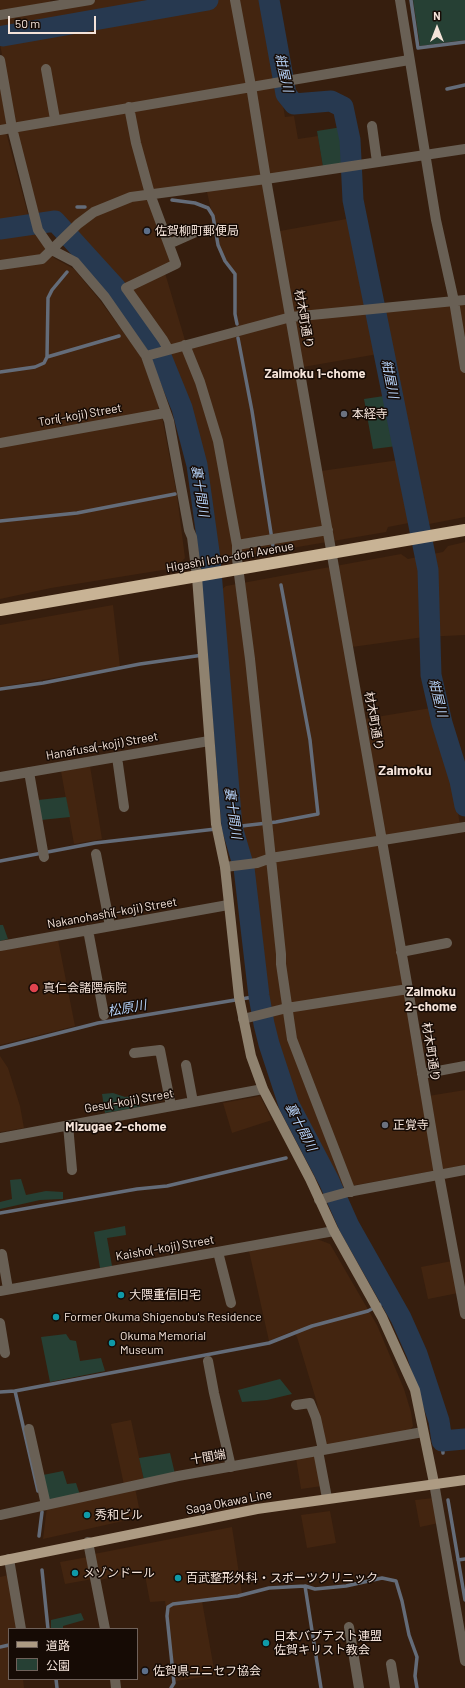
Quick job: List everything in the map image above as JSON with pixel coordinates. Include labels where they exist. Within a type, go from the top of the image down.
[{"type":"highway","name":"Higashi Icho-dori Avenue","points":[[0,610],[200,577],[465,530]]},
{"type":"main road","name":"Saga Okawa Line","points":[[4,1560],[88,1542],[326,1496],[465,1480]]},
{"type":"street","points":[[0,15],[90,0]]},
{"type":"street","name":"材木町通り","points":[[235,0],[252,86],[266,180],[408,989],[438,1176],[465,1314]]},
{"type":"street","points":[[400,0],[436,220],[454,301],[465,368]]},
{"type":"street","points":[[0,60],[12,128],[38,230],[52,250],[75,262],[105,297],[148,355],[168,421],[189,530],[192,537],[200,577],[203,661],[217,829],[228,866],[228,905],[240,1000],[246,1018],[250,1056],[263,1089],[321,1200],[334,1231],[376,1306],[415,1390],[462,1617],[465,1661]]},
{"type":"street","points":[[0,130],[55,119],[409,60]]},
{"type":"street","points":[[46,70],[55,119]]},
{"type":"street","points":[[129,107],[136,143],[150,194],[176,264],[126,288],[168,349]]},
{"type":"street","points":[[372,126],[377,162]]},
{"type":"street","points":[[0,265],[42,259],[78,224],[94,212],[131,197],[266,180],[465,149]]},
{"type":"street","points":[[168,244],[196,232]]},
{"type":"street","points":[[148,355],[291,317],[465,300]]},
{"type":"street","points":[[185,345],[200,382],[218,441],[237,545],[236,552],[250,659],[267,823],[284,1009],[292,1039],[348,1182],[349,1192]]},
{"type":"street","name":"Tori(-koji) Street","points":[[0,443],[165,413]]},
{"type":"street","points":[[237,545],[328,530]]},
{"type":"street","name":"Hanafusa(-koji) Street","points":[[0,777],[209,741]]},
{"type":"street","points":[[117,757],[124,807]]},
{"type":"street","points":[[29,772],[44,857]]},
{"type":"street","points":[[228,866],[257,863],[270,858],[464,827]]},
{"type":"street","points":[[96,854],[110,926]]},
{"type":"street","name":"Nakanohashi(-koji) Street","points":[[0,946],[228,905]]},
{"type":"street","points":[[88,930],[104,1016]]},
{"type":"street","points":[[401,952],[447,943]]},
{"type":"street","points":[[246,1018],[284,1009],[408,989]]},
{"type":"street","points":[[134,1053],[160,1050],[171,1106]]},
{"type":"street","points":[[186,1065],[193,1102]]},
{"type":"street","points":[[422,1074],[465,1066]]},
{"type":"street","name":"Gesu(-koji) Street","points":[[0,1138],[263,1089]]},
{"type":"street","points":[[68,1125],[72,1170]]},
{"type":"street","points":[[321,1200],[349,1192],[465,1170]]},
{"type":"street","name":"Kaisho(-koji) Street","points":[[4,1290],[334,1231]]},
{"type":"street","points":[[218,1252],[231,1303]]},
{"type":"street","points":[[2,1254],[4,1290]]},
{"type":"street","points":[[0,1323],[3,1353],[16,1351]]},
{"type":"street","points":[[208,1361],[231,1467]]},
{"type":"street","points":[[296,1405],[310,1403],[316,1418],[326,1496]]},
{"type":"street","points":[[29,1429],[46,1505]]},
{"type":"street","name":"十間端","points":[[0,1515],[178,1476],[423,1432]]},
{"type":"street","points":[[88,1542],[105,1628]]},
{"type":"street","points":[[4,1560],[21,1628]]},
{"type":"street","points":[[349,1627],[359,1688]]},
{"type":"street","points":[[391,1664],[395,1688]]},
{"type":"shaded area","points":[[0,0],[50,0],[51,3],[69,0],[265,0],[285,117],[294,116],[298,139],[318,136],[323,167],[270,176],[280,231],[352,218],[378,354],[303,367],[321,471],[399,460],[414,522],[388,527],[386,532],[227,559],[225,555],[215,557],[200,458],[183,400],[164,353],[114,280],[58,216],[40,219],[16,130],[0,44]],"holes":[[[207,192],[220,250],[233,274],[239,333],[187,347],[165,273],[173,268],[149,198]]]},
{"type":"shaded area","points":[[0,87],[7,125],[0,126]]},
{"type":"shaded area","points":[[6,132],[29,218],[0,222],[0,133]]},
{"type":"shaded area","points":[[31,230],[54,258],[74,269],[99,299],[141,356],[159,406],[157,412],[0,439],[0,234]]},
{"type":"shaded area","points":[[465,304],[465,517],[424,525],[379,311]]},
{"type":"shaded area","points":[[162,417],[177,495],[185,558],[175,568],[51,588],[0,599],[0,446]]},
{"type":"shaded area","points":[[465,542],[465,635],[424,637],[352,647],[364,719],[431,708],[453,781],[460,825],[379,839],[422,1097],[465,1090],[465,1165],[340,1188],[294,1101],[273,1042],[263,989],[250,872],[236,820],[217,593],[226,586],[401,554],[408,559],[443,552],[448,546]]},
{"type":"shaded area","points":[[113,605],[120,667],[0,687],[0,625]]},
{"type":"shaded area","points":[[90,766],[102,839],[74,844],[61,771]]},
{"type":"shaded area","name":"真仁会諸隈病院","points":[[58,940],[75,1026],[0,1045],[0,950]]},
{"type":"shaded area","points":[[0,1056],[8,1068],[20,1106],[24,1128],[0,1132]]},
{"type":"shaded area","points":[[260,1096],[272,1120],[232,1133],[223,1103]]},
{"type":"shaded area","points":[[317,1239],[330,1244],[377,1325],[404,1389],[411,1412],[413,1426],[410,1430],[323,1446],[317,1403],[297,1337],[293,1331],[269,1341],[249,1251]]},
{"type":"shaded area","points":[[452,1261],[458,1293],[428,1299],[421,1267]]},
{"type":"shaded area","points":[[131,1420],[144,1480],[124,1485],[111,1424]]},
{"type":"shaded area","points":[[316,1454],[322,1486],[301,1489],[296,1458]]},
{"type":"shaded area","points":[[135,1488],[141,1517],[43,1539],[47,1507]]},
{"type":"shaded area","points":[[434,1498],[439,1523],[420,1527],[415,1500]]},
{"type":"shaded area","points":[[330,1511],[336,1543],[307,1548],[301,1515]]},
{"type":"shaded area","points":[[232,1527],[242,1594],[202,1601],[215,1675],[176,1681],[165,1601],[150,1602],[144,1570],[100,1580],[94,1554]]},
{"type":"shaded area","points":[[88,1557],[93,1579],[65,1584],[60,1562]]},
{"type":"shaded area","points":[[8,1575],[19,1628],[8,1628],[8,1680],[23,1680],[24,1688],[0,1688],[0,1577]]},
{"type":"green space","points":[[413,0],[465,0],[465,40],[420,46]]},
{"type":"green space","points":[[342,127],[345,147],[345,164],[323,167],[317,131]]},
{"type":"green space","points":[[384,396],[397,446],[373,449],[364,399]]},
{"type":"green space","points":[[66,797],[70,817],[41,820],[38,800]]},
{"type":"green space","points":[[0,925],[3,925],[8,939],[0,941]]},
{"type":"green space","points":[[113,1093],[125,1097],[139,1095],[140,1107],[105,1113],[102,1094]]},
{"type":"green space","points":[[21,1179],[26,1195],[46,1191],[63,1192],[63,1199],[40,1200],[0,1209],[0,1202],[12,1199],[10,1180]]},
{"type":"green space","points":[[125,1226],[126,1235],[107,1238],[112,1266],[100,1268],[94,1232]]},
{"type":"green space","points":[[66,1334],[70,1340],[76,1341],[80,1361],[101,1358],[105,1371],[50,1382],[41,1337]]},
{"type":"green space","points":[[280,1379],[292,1394],[267,1400],[242,1402],[238,1390]]},
{"type":"green space","points":[[170,1453],[175,1474],[144,1480],[139,1458]]},
{"type":"green space","points":[[63,1471],[67,1484],[76,1483],[80,1495],[49,1502],[43,1475]]},
{"type":"green space","points":[[81,1613],[84,1620],[63,1626],[63,1628],[51,1628],[51,1620]]},
{"type":"waterway","name":"紺屋川","points":[[3,36],[208,0]]},
{"type":"waterway","name":"紺屋川","points":[[269,0],[286,94],[294,104],[331,101],[343,107],[350,140],[353,200],[428,570],[431,675],[442,723],[460,781],[465,806]]},
{"type":"waterway","points":[[411,0],[418,48],[465,42]]},
{"type":"waterway","points":[[447,89],[465,85]]},
{"type":"waterway","points":[[172,200],[195,203],[208,208],[213,216],[218,245],[225,261],[235,274],[235,314],[237,324]]},
{"type":"waterway","points":[[77,207],[85,207]]},
{"type":"waterway","name":"裏十間川","points":[[55,221],[59,215]]},
{"type":"waterway","name":"裏十間川","points":[[0,229],[55,221],[115,287],[156,344],[182,408],[197,465],[210,559],[232,827],[244,868],[259,996],[269,1044],[289,1105],[329,1181],[349,1226],[401,1318],[417,1354],[439,1421],[442,1441],[465,1439]]},
{"type":"waterway","points":[[47,357],[48,298],[52,290],[67,272]]},
{"type":"waterway","points":[[0,372],[35,367],[44,363],[47,357],[119,336]]},
{"type":"waterway","points":[[238,338],[252,411],[273,546]]},
{"type":"waterway","points":[[0,521],[77,513],[175,494]]},
{"type":"waterway","points":[[0,861],[95,843],[276,822],[318,814],[310,740],[281,585]]},
{"type":"waterway","points":[[0,689],[43,683],[140,664],[217,653]]},
{"type":"waterway","name":"松原川","points":[[0,1048],[98,1023],[259,996]]},
{"type":"waterway","points":[[0,1213],[137,1189],[167,1186],[286,1158]]},
{"type":"waterway","points":[[0,1392],[15,1391],[269,1343],[312,1326],[368,1311],[390,1299]]},
{"type":"waterway","points":[[15,1391],[38,1491]]},
{"type":"waterway","points":[[442,1441],[443,1453]]},
{"type":"waterway","points":[[448,1500],[465,1600]]},
{"type":"waterway","points":[[39,1536],[42,1512]]},
{"type":"waterway","points":[[458,1560],[465,1559]]},
{"type":"waterway","points":[[42,1570],[48,1628]]},
{"type":"waterway","points":[[171,1688],[174,1683],[167,1616],[168,1607],[173,1604],[238,1596],[269,1588],[305,1586],[315,1589],[346,1586],[382,1578],[396,1581],[409,1635],[417,1657],[415,1676],[417,1688]]},
{"type":"waterway","points":[[305,1586],[321,1688]]},
{"type":"waterway","points":[[0,1647],[8,1645]]},
{"type":"waterway","points":[[56,1680],[57,1688]]},
{"type":"place","name":"佐賀柳町郵便局","points":[[147,231]]},
{"type":"place","name":"本経寺","points":[[344,414]]},
{"type":"place","name":"真仁会諸隈病院","points":[[34,988]]},
{"type":"place","name":"正覚寺","points":[[385,1125]]},
{"type":"place","name":"大隈重信旧宅","points":[[121,1295]]},
{"type":"place","name":"Former Okuma Shigenobu's Residence","points":[[56,1317]]},
{"type":"place","name":"Okuma Memorial Museum","points":[[112,1343]]},
{"type":"place","name":"秀和ビル","points":[[87,1515]]},
{"type":"place","name":"メゾンドール","points":[[75,1573]]},
{"type":"place","name":"百武整形外科・スポーツクリニック","points":[[178,1578]]},
{"type":"place","name":"日本バプテスト連盟 佐賀キリスト教会","points":[[266,1643]]},
{"type":"place","name":"佐賀県ユニセフ協会","points":[[145,1671]]},
{"type":"district","name":"Zaimoku 1-chome","points":[[315,374]]},
{"type":"district","name":"Zaimoku","points":[[405,770]]},
{"type":"district","name":"Zaimoku 2-chome","points":[[431,1000]]},
{"type":"district","name":"Mizugae 2-chome","points":[[116,1127]]}]
